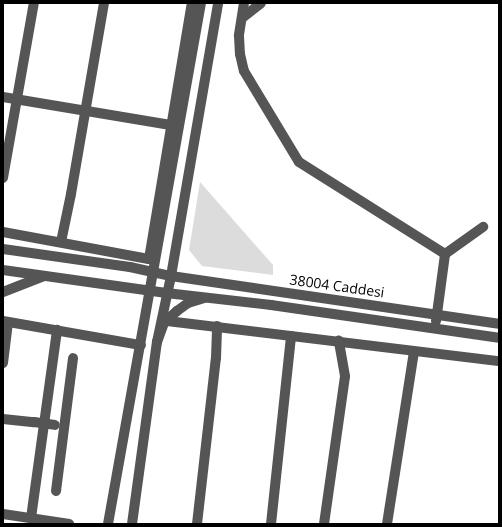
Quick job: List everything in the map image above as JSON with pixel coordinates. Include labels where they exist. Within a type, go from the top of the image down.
[{"type":"street","points":[[3,178],[34,3]]},
{"type":"street","points":[[61,242],[86,110],[104,3]]},
{"type":"street","points":[[108,524],[154,272],[192,3]]},
{"type":"street","points":[[3,232],[149,260],[201,3]]},
{"type":"street","points":[[132,524],[157,342],[166,293],[171,276],[218,3]]},
{"type":"street","points":[[244,3],[240,45],[244,71],[299,162],[445,254]]},
{"type":"street","points":[[242,18],[261,3]]},
{"type":"street","points":[[3,97],[175,126]]},
{"type":"street","points":[[434,329],[438,315],[445,254],[484,227]]},
{"type":"street","name":"38004 Caddesi","points":[[3,249],[154,272],[171,276],[499,324]]},
{"type":"street","name":"38004 Caddesi","points":[[3,270],[499,338]]},
{"type":"street","points":[[3,292],[47,275]]},
{"type":"street","points":[[157,342],[166,321],[177,311],[188,303],[207,297]]},
{"type":"street","points":[[3,363],[6,321],[141,345]]},
{"type":"street","points":[[166,321],[499,361]]},
{"type":"street","points":[[197,524],[215,366],[217,326]]},
{"type":"street","points":[[31,518],[57,330]]},
{"type":"street","points":[[272,524],[291,336]]},
{"type":"street","points":[[324,524],[345,376],[339,341]]},
{"type":"street","points":[[387,524],[414,351]]},
{"type":"street","points":[[56,491],[60,425],[73,358]]},
{"type":"street","points":[[3,419],[60,425]]},
{"type":"street","points":[[3,514],[69,524]]},
{"type":"shaded area","points":[[200,182],[273,265],[273,275],[202,266],[189,250]]}]
